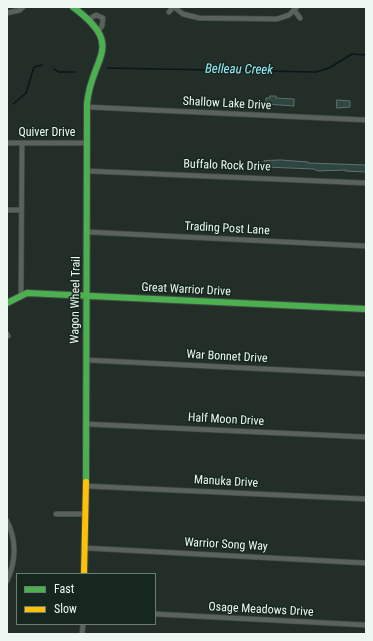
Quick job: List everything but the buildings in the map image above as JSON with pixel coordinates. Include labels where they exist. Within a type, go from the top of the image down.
[{"type":"street","points":[[7,13],[20,10],[24,7]]},
{"type":"street","name":"Wagon Wheel Trail","points":[[73,7],[89,19],[98,30],[102,42],[102,57],[91,82],[87,107],[88,232],[84,573]]},
{"type":"street","points":[[169,12],[174,7],[183,14],[199,18],[277,19],[289,15],[296,9],[300,18]]},
{"type":"street","name":"Wagon Wheel Trail","points":[[89,19],[96,15],[103,18],[102,26],[98,30]]},
{"type":"street","name":"Shallow Lake Drive","points":[[87,107],[366,120]]},
{"type":"street","name":"Quiver Drive","points":[[7,143],[87,143]]},
{"type":"street","points":[[7,303],[21,294],[22,143]]},
{"type":"street","name":"Buffalo Rock Drive","points":[[87,170],[366,183]]},
{"type":"street","points":[[7,210],[21,210]]},
{"type":"street","name":"Trading Post Lane","points":[[88,232],[366,246]]},
{"type":"street","name":"Great Warrior Drive","points":[[21,294],[366,309]]},
{"type":"street","name":"War Bonnet Drive","points":[[86,360],[366,374]]},
{"type":"street","name":"Half Moon Drive","points":[[85,424],[366,437]]},
{"type":"street","name":"Manuka Drive","points":[[85,486],[366,499]]},
{"type":"street","points":[[56,514],[84,514]]},
{"type":"street","points":[[7,521],[12,532],[14,550],[13,566],[7,581]]},
{"type":"street","name":"Warrior Song Way","points":[[84,548],[366,563]]},
{"type":"street","name":"Osage Meadows Drive","points":[[156,614],[366,625]]},
{"type":"waterway","name":"Belleau Creek","points":[[107,68],[316,72],[329,68],[352,54],[366,55]]},
{"type":"waterway","name":"Belleau Creek","points":[[13,104],[26,93],[34,67],[42,65]]},
{"type":"waterway","name":"Belleau Creek","points":[[54,69],[59,72],[75,72]]},
{"type":"traffic: fast","points":[[73,7],[99,32],[102,43],[102,52],[90,88],[87,104],[86,482]]},
{"type":"traffic: fast","points":[[7,303],[27,293],[366,309]]},
{"type":"traffic: slow","points":[[84,573],[86,482]]}]
